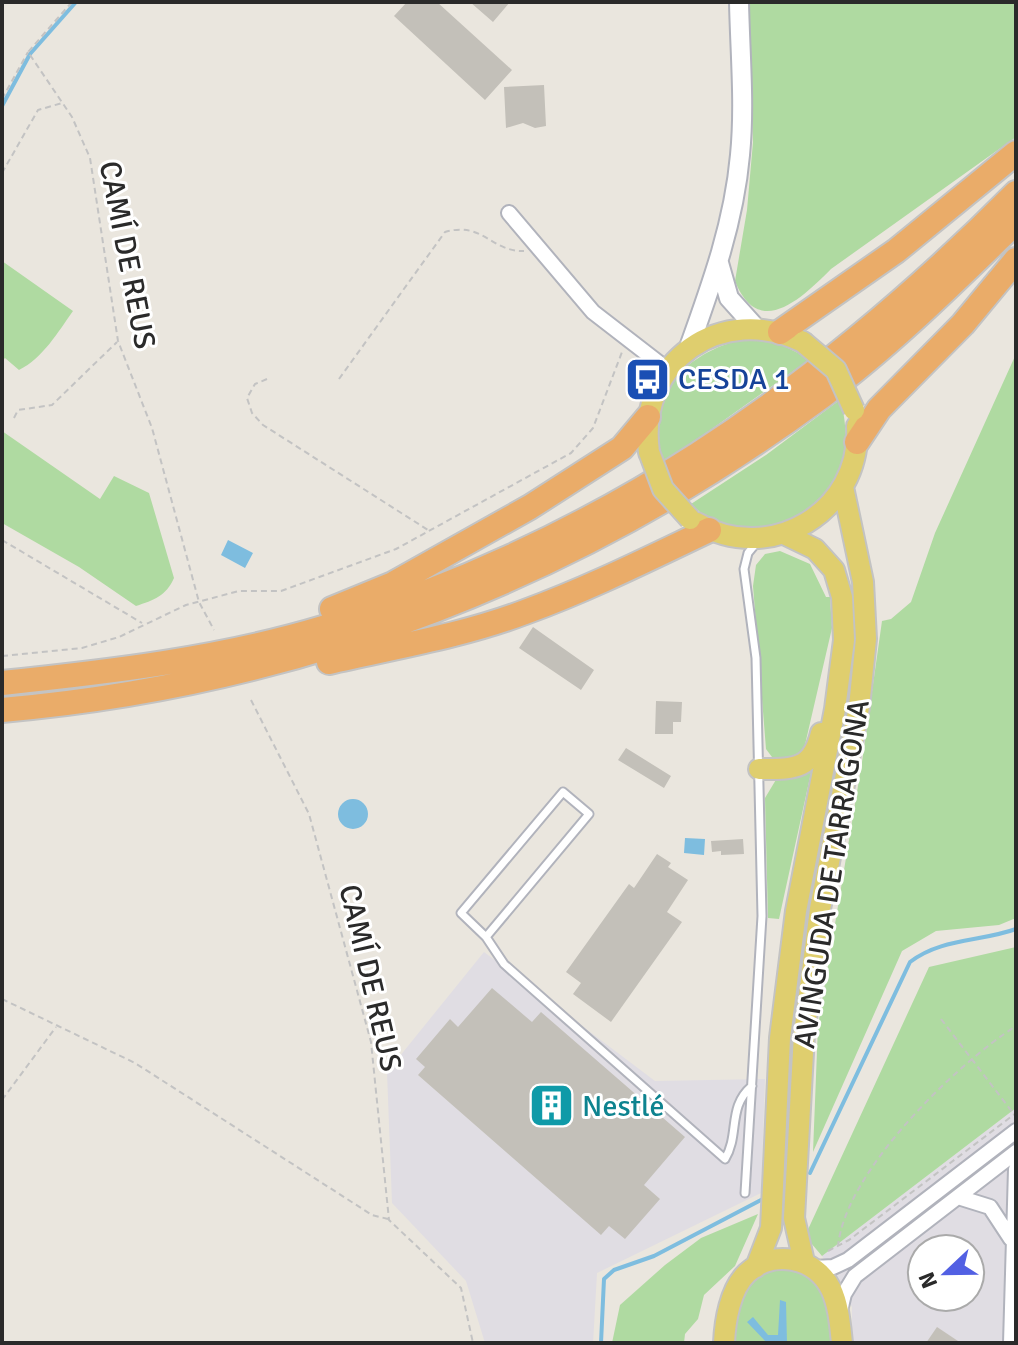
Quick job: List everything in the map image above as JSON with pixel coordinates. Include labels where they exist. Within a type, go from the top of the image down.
[{"type":"highway","points":[[780,332],[896,251],[1016,153]]},
{"type":"highway","points":[[2,683],[184,659],[322,628],[423,594],[538,546],[623,502],[714,446],[809,378],[912,292],[1016,193]]},
{"type":"highway","points":[[2,710],[59,705],[197,681],[325,649],[432,613],[548,564],[635,519],[727,464],[825,394],[927,308],[1016,222]]},
{"type":"highway","points":[[857,442],[879,409],[963,324],[1016,260]]},
{"type":"highway","points":[[265,640],[280,629],[393,584],[530,507],[622,448],[648,417]]},
{"type":"highway","points":[[59,705],[88,708],[200,691],[450,635],[522,613],[599,582],[699,524]]},
{"type":"main road","points":[[688,350],[719,263],[741,152],[739,2]]},
{"type":"main road","points":[[719,263],[729,298],[756,328]]},
{"type":"main road","points":[[756,328],[780,332],[803,342],[836,370],[854,410],[857,442],[843,487],[818,516],[784,534],[760,539],[739,538],[699,524],[663,489],[649,452],[648,417],[657,388],[668,370],[688,350],[720,333],[756,328]]},
{"type":"main road","name":"AVINGUDA DE TARRAGONA","points":[[842,1343],[839,1315],[830,1287],[809,1265],[794,1218],[804,1034],[820,909],[859,707],[866,639],[863,582],[843,487]]},
{"type":"main road","name":"AVINGUDA DE TARRAGONA","points":[[724,1343],[732,1299],[746,1274],[756,1267],[771,1228],[784,1006],[796,911],[835,709],[844,640],[842,597],[834,570],[815,549],[784,534]]},
{"type":"main road","points":[[759,769],[802,766],[817,752],[844,640]]},
{"type":"main road","points":[[756,1267],[782,1259],[809,1265]]},
{"type":"street","points":[[509,213],[593,312],[668,370]]},
{"type":"street","points":[[809,1265],[833,1267],[848,1260],[1016,1131]]},
{"type":"street","points":[[839,1315],[844,1294],[855,1276],[1016,1152]]},
{"type":"street","points":[[1011,1343],[1016,1169]]},
{"type":"street","points":[[958,1197],[990,1207],[1001,1219],[1013,1243]]},
{"type":"lane","points":[[745,1193],[762,916],[756,658],[744,569],[748,553],[760,539]]},
{"type":"lane","points":[[486,937],[589,814],[563,792],[461,913],[486,937],[504,964],[725,1159],[732,1148],[737,1101],[752,1086]]},
{"type":"path","points":[[2,99],[28,52],[72,2]]},
{"type":"path","name":"CAMÍ DE REUS","points":[[28,52],[63,103],[90,158],[118,341],[152,428],[199,602],[214,630]]},
{"type":"path","points":[[2,173],[38,110],[63,103]]},
{"type":"path","points":[[339,379],[445,232],[473,229],[510,252],[541,251]]},
{"type":"path","points":[[2,656],[82,648],[119,637],[199,602],[239,591],[281,591],[396,549],[571,453],[593,428],[627,340]]},
{"type":"path","points":[[14,418],[18,410],[52,405],[118,341]]},
{"type":"path","points":[[267,379],[255,384],[247,398],[252,413],[263,425],[415,519],[429,531]]},
{"type":"path","points":[[2,540],[143,624]]},
{"type":"path","name":"CAMÍ DE REUS","points":[[251,700],[309,814],[371,1042],[389,1220]]},
{"type":"path","points":[[2,1000],[135,1063],[372,1215],[389,1220],[461,1288],[473,1343]]},
{"type":"path","points":[[828,1251],[838,1247],[1015,1115],[941,1019]]},
{"type":"path","points":[[838,1247],[839,1232],[873,1167],[927,1101],[971,1058],[1016,1026]]},
{"type":"path","points":[[2,1100],[57,1027]]},
{"type":"shaded area","points":[[484,952],[655,1081],[765,1079],[761,1193],[597,1273],[593,1343],[485,1343],[466,1281],[392,1203],[387,1072]]},
{"type":"shaded area","points":[[1016,1108],[1016,1343],[852,1343],[852,1307],[822,1256]]},
{"type":"green space","points":[[748,2],[1016,2],[1016,137],[831,269],[795,301],[769,311],[756,308],[745,299],[735,281],[747,210],[753,142]]},
{"type":"green space","points":[[2,261],[73,311],[43,352],[19,370],[5,358],[2,361]]},
{"type":"green space","points":[[751,338],[770,339],[810,359],[664,463],[657,439],[657,417],[663,397],[674,380],[689,364],[708,352]]},
{"type":"green space","points":[[1016,354],[1016,918],[999,925],[936,931],[902,951],[813,1152],[818,1026],[882,621],[891,619],[911,602],[935,533]]},
{"type":"green space","points":[[841,399],[846,430],[844,461],[837,480],[826,496],[811,509],[774,526],[754,528],[715,522],[691,504],[766,455]]},
{"type":"green space","points":[[2,431],[100,499],[114,476],[149,493],[174,578],[167,589],[154,599],[136,606],[79,567],[2,523]]},
{"type":"green space","points":[[780,551],[810,564],[826,597],[830,597],[832,628],[804,749],[796,755],[775,761],[766,749],[753,586],[756,565],[765,554]]},
{"type":"green space","points":[[812,768],[779,919],[768,918],[765,798],[777,778]]},
{"type":"green space","points":[[1016,947],[1016,1108],[822,1256],[805,1236],[929,967]]},
{"type":"green space","points":[[758,1214],[735,1266],[704,1295],[698,1319],[685,1334],[684,1343],[612,1343],[620,1305],[665,1265],[701,1238]]},
{"type":"green space","points":[[777,1268],[805,1275],[821,1292],[834,1343],[732,1343],[743,1297],[756,1280]]},
{"type":"water","points":[[228,540],[253,553],[245,568],[221,555]]},
{"type":"water","points":[[353,799],[363,804],[368,814],[363,824],[353,829],[343,824],[338,814],[343,804]]},
{"type":"water","points":[[685,838],[705,839],[704,855],[684,853]]},
{"type":"water","points":[[780,1300],[786,1302],[787,1343],[767,1343],[747,1322],[753,1317],[768,1335],[778,1335]]},
{"type":"building","points":[[407,2],[437,2],[512,70],[485,100],[394,16]]},
{"type":"building","points":[[470,2],[510,2],[493,22]]},
{"type":"building","points":[[544,85],[546,126],[535,128],[523,123],[506,128],[504,87]]},
{"type":"building","points":[[533,627],[594,670],[581,690],[519,648]]},
{"type":"building","points":[[656,701],[682,702],[681,722],[673,722],[673,734],[655,734]]},
{"type":"building","points":[[626,748],[671,776],[664,788],[618,760]]},
{"type":"building","points":[[743,839],[744,854],[721,855],[721,851],[712,852],[711,841]]},
{"type":"building","points":[[657,854],[671,863],[668,867],[688,880],[667,912],[682,922],[611,1022],[573,994],[581,983],[566,972],[629,884],[634,888]]},
{"type":"building","name":"Nestlé","points":[[492,988],[532,1022],[541,1012],[685,1137],[644,1185],[660,1199],[625,1239],[609,1226],[601,1235],[418,1075],[425,1067],[416,1059],[450,1019],[458,1027]]},
{"type":"building","points":[[937,1327],[961,1343],[926,1343]]},
{"type":"waterway","points":[[2,106],[30,54],[76,2]]},
{"type":"waterway","points":[[810,1173],[910,962],[948,944],[1016,929]]},
{"type":"waterway","points":[[601,1343],[604,1279],[614,1270],[654,1256],[761,1200]]},
{"type":"place","name":"CESDA 1","points":[[647,379]]},
{"type":"place","name":"Nestlé","points":[[551,1106]]}]
